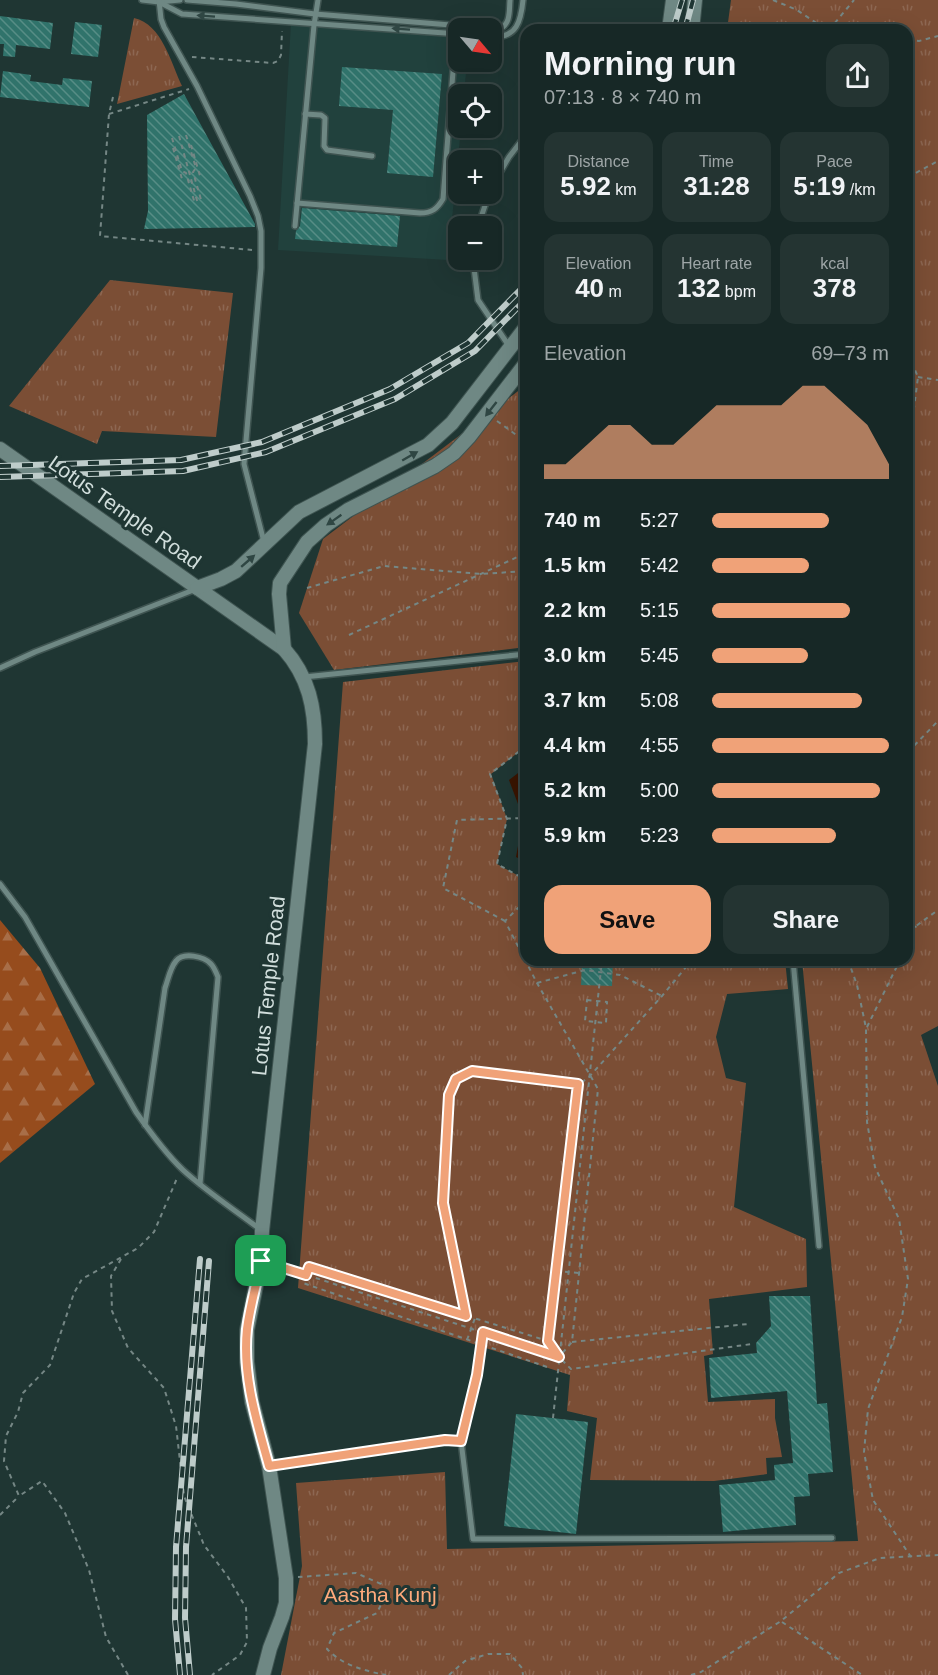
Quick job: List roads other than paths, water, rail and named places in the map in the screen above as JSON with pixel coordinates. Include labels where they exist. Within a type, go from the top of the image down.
[{"type":"street","points":[[670,24],[673,0]]},
{"type":"street","points":[[693,24],[695,0]]},
{"type":"street","points":[[197,588],[236,571],[299,512],[429,445],[452,423],[520,335]]},
{"type":"street","points":[[284,649],[280,583],[307,542],[348,510],[435,466],[454,453],[520,371]]},
{"type":"street","name":"Lotus Temple Road","points":[[0,448],[284,649],[295,662],[303,677],[315,717],[315,744],[262,1231],[261,1261],[247,1330],[247,1362],[252,1402],[269,1466],[286,1578],[286,1603],[270,1647],[263,1675]]},
{"type":"lane","points":[[142,0],[180,0]]},
{"type":"lane","points":[[187,0],[315,14],[500,29],[506,26],[510,0]]},
{"type":"lane","points":[[295,226],[318,0]]},
{"type":"lane","points":[[502,35],[509,34],[517,28],[523,0]]},
{"type":"lane","points":[[159,1],[182,14],[448,32]]},
{"type":"lane","points":[[159,1],[161,19],[197,86],[250,196],[261,231],[244,464],[265,545]]},
{"type":"lane","points":[[297,203],[420,213],[429,213],[437,209],[443,199],[454,72]]},
{"type":"lane","points":[[305,114],[321,115],[325,118],[324,146],[327,150],[372,156]]},
{"type":"lane","points":[[502,169],[520,143]]},
{"type":"lane","points":[[474,270],[478,300],[510,348]]},
{"type":"lane","points":[[0,668],[197,588]]},
{"type":"lane","points":[[303,677],[520,655]]},
{"type":"lane","points":[[0,884],[25,917],[145,1125],[182,1168],[262,1231]]},
{"type":"lane","points":[[145,1125],[165,988],[171,969],[176,960],[185,956],[205,959],[213,966],[218,977],[200,1184]]},
{"type":"lane","points":[[794,966],[819,1246]]},
{"type":"lane","points":[[269,1466],[445,1440],[461,1441],[473,1539],[832,1538]]},
{"type":"railway","points":[[675,24],[682,0]]},
{"type":"railway","points":[[687,24],[693,0]]},
{"type":"railway","points":[[0,466],[181,460],[262,442],[390,389],[468,343],[520,290]]},
{"type":"railway","points":[[0,477],[183,471],[266,452],[395,399],[475,351],[520,305]]},
{"type":"railway","points":[[180,1675],[175,1619],[176,1547],[200,1259]]},
{"type":"railway","points":[[190,1675],[185,1618],[186,1547],[209,1261]]},
{"type":"park label","name":"Aastha Kunj","points":[[380,1594]]}]
